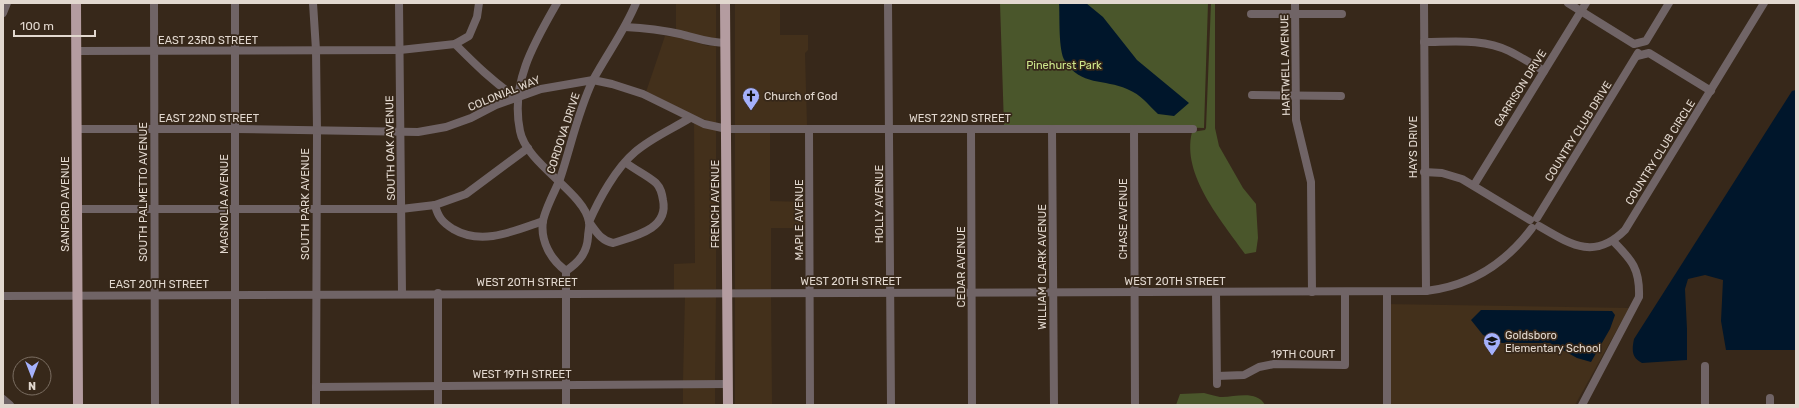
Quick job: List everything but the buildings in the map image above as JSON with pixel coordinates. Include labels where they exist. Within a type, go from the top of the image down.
[{"type":"main road","name":"SANFORD AVENUE","points":[[76,3],[78,405]]},
{"type":"main road","name":"FRENCH AVENUE","points":[[725,3],[728,405]]},
{"type":"street","points":[[3,13],[7,3]]},
{"type":"street","name":"SOUTH PALMETTO AVENUE","points":[[154,3],[155,405]]},
{"type":"street","name":"MAGNOLIA AVENUE","points":[[235,405],[234,209],[236,3]]},
{"type":"street","name":"SOUTH PARK AVENUE","points":[[313,3],[316,50],[316,405]]},
{"type":"street","name":"SOUTH OAK AVENUE","points":[[400,3],[402,294]]},
{"type":"street","points":[[479,3],[477,17],[468,36],[455,44],[479,69],[517,98]]},
{"type":"street","points":[[557,3],[528,56],[517,98],[520,132],[528,148],[558,182],[579,202],[589,222],[606,242],[613,243],[657,225],[663,216],[664,206],[661,191],[657,184],[625,162]]},
{"type":"street","name":"CORDOVA DRIVE","points":[[566,271],[557,264],[549,250],[544,239],[543,221],[558,182],[581,109],[593,80],[625,27],[636,3]]},
{"type":"street","name":"HOLLY AVENUE","points":[[888,3],[891,405]]},
{"type":"street","name":"HARTWELL AVENUE","points":[[1295,3],[1296,120],[1311,182],[1312,292]]},
{"type":"street","name":"HAYS DRIVE","points":[[1424,3],[1426,291]]},
{"type":"street","points":[[1568,3],[1711,91]]},
{"type":"street","name":"GARRISON DRIVE","points":[[1474,185],[1586,3]]},
{"type":"street","name":"COUNTRY CLUB DRIVE","points":[[1387,292],[1426,291],[1452,287],[1482,274],[1510,253],[1534,223],[1670,3]]},
{"type":"street","name":"COUNTRY CLUB CIRCLE","points":[[1613,241],[1625,230],[1764,3]]},
{"type":"street","points":[[1251,14],[1342,14]]},
{"type":"street","points":[[625,27],[676,33],[709,43],[726,43]]},
{"type":"street","points":[[1424,42],[1479,42],[1508,51],[1544,71]]},
{"type":"street","name":"EAST 23RD STREET","points":[[76,51],[400,50],[455,44]]},
{"type":"street","name":"COLONIAL WAY","points":[[400,132],[418,132],[446,127],[517,98],[552,86],[593,80],[612,84],[643,94],[690,118],[714,127],[727,129]]},
{"type":"street","points":[[1252,95],[1341,96]]},
{"type":"street","points":[[566,405],[566,271],[579,262],[584,254],[588,244],[589,222],[605,191],[625,162],[640,149],[690,118]]},
{"type":"street","name":"EAST 22ND STREET","points":[[77,129],[235,129],[316,131]]},
{"type":"street","name":"WEST 22ND STREET","points":[[727,129],[1193,129]]},
{"type":"street","name":"WILLIAM CLARK AVENUE","points":[[1052,129],[1054,405]]},
{"type":"street","name":"CHASE AVENUE","points":[[1134,129],[1135,405]]},
{"type":"street","name":"MAPLE AVENUE","points":[[809,130],[810,405]]},
{"type":"street","name":"CEDAR AVENUE","points":[[971,130],[972,405]]},
{"type":"street","points":[[316,131],[400,132]]},
{"type":"street","points":[[77,209],[401,209],[435,205],[466,194],[528,148]]},
{"type":"street","points":[[1424,172],[1452,175],[1474,185],[1570,244],[1585,247],[1597,246],[1613,241],[1635,267],[1640,280],[1639,297],[1582,405]]},
{"type":"street","points":[[435,205],[438,215],[444,223],[464,234],[474,236],[501,235],[543,221]]},
{"type":"street","name":"WEST 20TH STREET","points":[[316,294],[728,292],[1387,292]]},
{"type":"street","name":"19TH COURT","points":[[1216,292],[1217,380],[1244,375],[1259,368],[1274,364],[1345,365],[1345,292]]},
{"type":"street","points":[[1387,292],[1388,405]]},
{"type":"street","points":[[438,293],[438,405]]},
{"type":"street","name":"EAST 20TH STREET","points":[[3,296],[316,294]]},
{"type":"street","points":[[1705,366],[1705,405]]},
{"type":"street","name":"WEST 19TH STREET","points":[[316,387],[728,384]]},
{"type":"street","points":[[3,398],[10,405]]},
{"type":"shaded area","points":[[676,3],[716,3],[716,40],[676,30]]},
{"type":"shaded area","points":[[735,3],[780,3],[780,35],[808,35],[808,50],[805,53],[807,125],[735,126]]},
{"type":"shaded area","points":[[665,36],[682,38],[708,46],[716,46],[716,124],[690,114],[646,92]]},
{"type":"shaded area","points":[[694,123],[716,130],[716,289],[674,290],[674,264],[695,263]]},
{"type":"shaded area","points":[[735,132],[770,133],[770,201],[807,202],[807,228],[771,228],[771,289],[735,289]]},
{"type":"shaded area","points":[[771,295],[772,405],[735,405],[735,296]]},
{"type":"shaded area","points":[[685,296],[716,296],[715,381],[683,381]]},
{"type":"shaded area","name":"Goldsboro Elementary School","points":[[1383,304],[1629,308],[1575,405],[1383,405]]},
{"type":"shaded area","points":[[715,387],[715,405],[683,405],[683,388]]},
{"type":"green space","name":"Pinehurst Park","points":[[1000,3],[1208,3],[1204,128],[1140,126],[1004,126]]},
{"type":"green space","points":[[1211,3],[1215,3],[1215,128],[1219,146],[1243,188],[1256,204],[1258,238],[1256,252],[1245,254],[1206,197],[1192,165],[1190,148],[1192,132],[1205,130],[1206,128]]},
{"type":"green space","points":[[1204,393],[1220,397],[1244,395],[1256,397],[1265,405],[1176,405],[1180,394]]},
{"type":"water","points":[[1059,3],[1086,3],[1103,17],[1137,60],[1189,103],[1174,116],[1158,114],[1132,91],[1119,86],[1093,81],[1078,75],[1065,61],[1061,50]]},
{"type":"water","points":[[1796,90],[1796,350],[1726,350],[1721,321],[1723,280],[1705,275],[1688,279],[1685,289],[1687,360],[1642,363],[1638,361],[1633,353],[1634,339],[1792,91]]},
{"type":"water","points":[[1481,310],[1612,311],[1615,315],[1610,329],[1591,362],[1577,358],[1550,343],[1502,343],[1483,335],[1471,320]]},
{"type":"place","name":"Church of God","points":[[751,111]]},
{"type":"place","name":"Goldsboro Elementary School","points":[[1492,356]]}]
